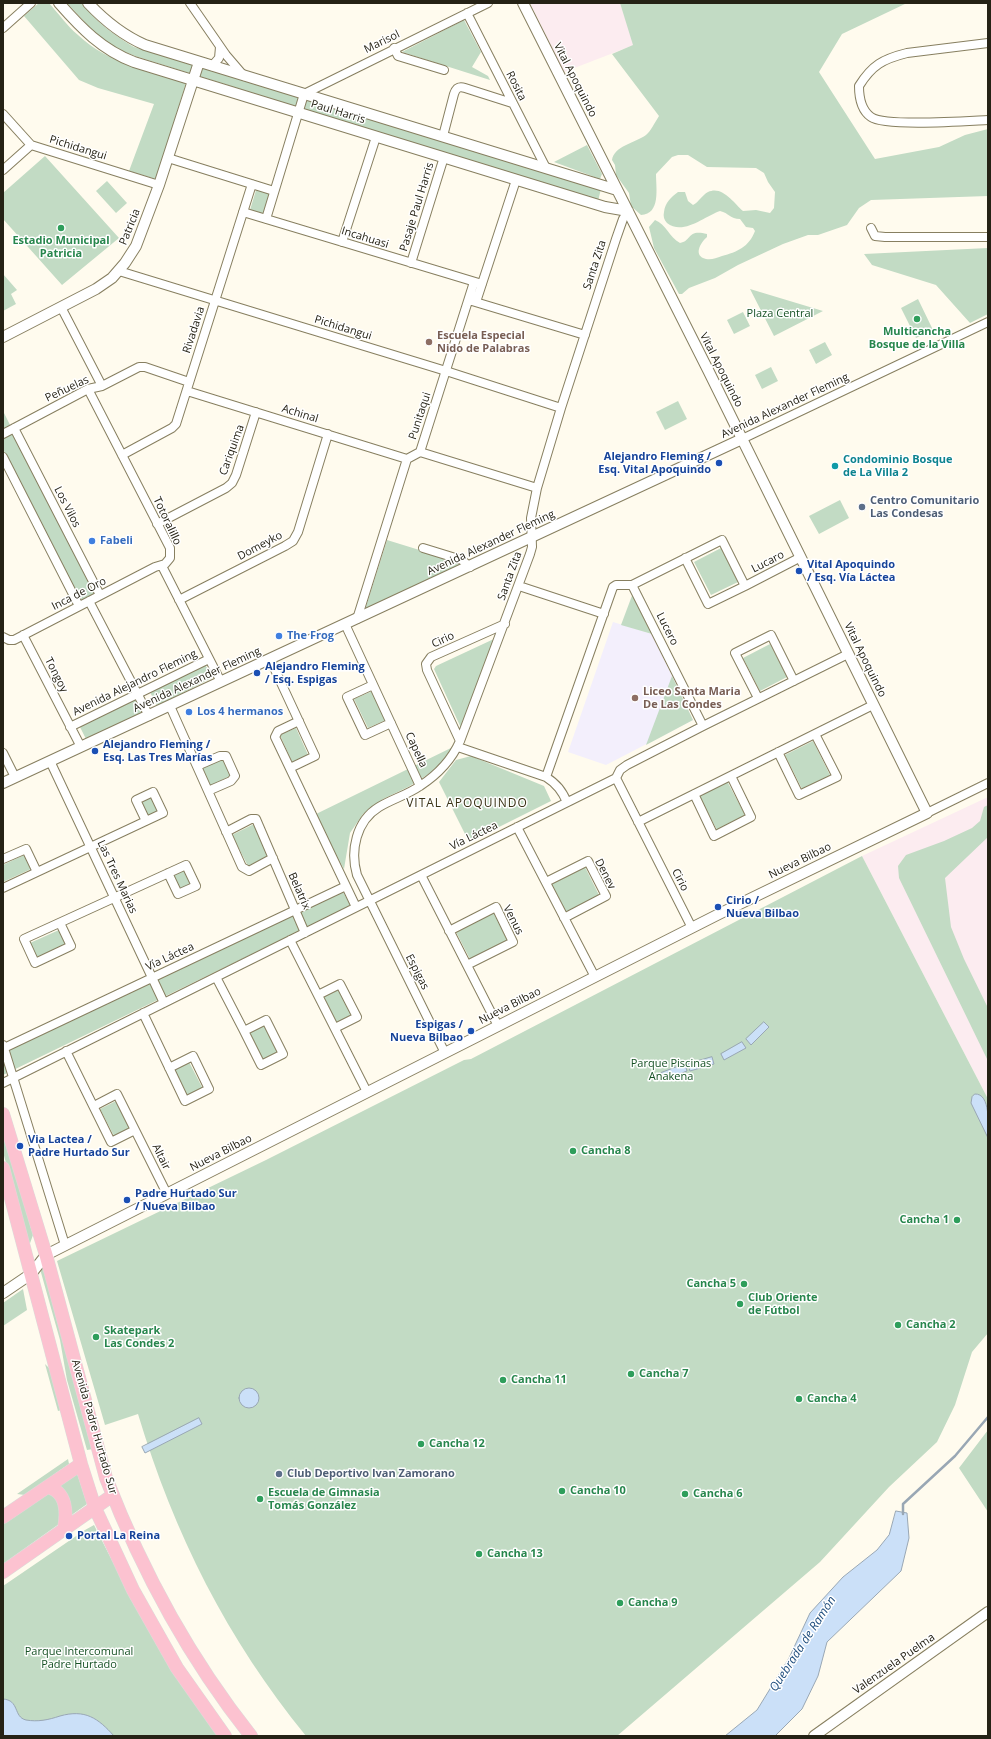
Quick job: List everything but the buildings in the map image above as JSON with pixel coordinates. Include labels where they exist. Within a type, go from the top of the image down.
[{"type":"main road","name":"Avenida Padre Hurtado Sur","points":[[3,1114],[46,1255],[106,1478],[145,1569],[177,1627],[212,1682],[251,1736]]},
{"type":"main road","name":"Avenida Padre Hurtado Sur","points":[[3,1168],[81,1464],[95,1508],[119,1563],[147,1616],[177,1668],[225,1736]]},
{"type":"main road","points":[[3,1517],[81,1464],[106,1478]]},
{"type":"main road","points":[[47,1487],[55,1490],[64,1502],[66,1513],[64,1529]]},
{"type":"main road","points":[[3,1572],[113,1495]]},
{"type":"street","points":[[3,28],[31,3]]},
{"type":"street","name":"Paul Harris","points":[[59,3],[86,32],[112,52],[134,62],[516,180],[605,207],[628,212]]},
{"type":"street","name":"Paul Harris","points":[[88,3],[110,25],[126,36],[145,45],[617,190]]},
{"type":"street","points":[[190,3],[220,47],[244,76]]},
{"type":"street","name":"Marisol","points":[[304,94],[394,48],[488,3]]},
{"type":"street","name":"Vital Apoquindo","points":[[523,3],[742,439],[927,813]]},
{"type":"street","name":"Rosita","points":[[467,13],[546,168]]},
{"type":"street","points":[[988,43],[907,53],[895,56],[875,66],[867,73],[858,86],[861,104],[871,118],[880,121],[929,123],[988,120]]},
{"type":"street","points":[[212,66],[219,58],[220,47]]},
{"type":"street","points":[[394,48],[398,56],[444,70]]},
{"type":"street","name":"Patricia","points":[[3,337],[104,284],[118,271],[136,246],[159,185],[199,62]]},
{"type":"street","points":[[443,136],[457,88],[465,88],[512,103]]},
{"type":"street","points":[[266,219],[304,94]]},
{"type":"street","points":[[3,114],[31,145],[3,170]]},
{"type":"street","points":[[342,242],[376,137]]},
{"type":"street","name":"Pichidangui","points":[[31,145],[159,185]]},
{"type":"street","points":[[168,158],[274,191]]},
{"type":"street","name":"Pasaje Paul Harris","points":[[411,263],[444,158]]},
{"type":"street","name":"Punitaqui","points":[[407,459],[420,452],[446,371],[473,301],[478,283],[516,180]]},
{"type":"street","name":"Rivadavia","points":[[122,455],[173,427],[188,387],[252,184]]},
{"type":"street","name":"Incahuasi","points":[[243,212],[478,283]]},
{"type":"street","name":"Santa Zita","points":[[369,901],[357,875],[354,861],[354,846],[359,831],[367,818],[378,808],[420,786],[439,771],[459,744],[505,624],[532,547],[531,518],[537,488],[561,408],[618,232],[628,212]]},
{"type":"street","points":[[870,228],[875,236],[885,238],[988,237]]},
{"type":"street","name":"Pichidangui","points":[[118,271],[446,371],[561,408]]},
{"type":"street","points":[[473,301],[585,335]]},
{"type":"street","points":[[61,307],[102,386]]},
{"type":"street","name":"Avenida Alexander Fleming","points":[[3,783],[742,439],[988,322]]},
{"type":"street","name":"Achinal","points":[[141,367],[188,387],[256,412],[407,459]]},
{"type":"street","name":"Peñuelas","points":[[3,433],[88,389],[102,386],[141,367]]},
{"type":"street","name":"Totoralillo","points":[[88,389],[170,551],[168,561],[162,566]]},
{"type":"street","name":"Cariquima","points":[[157,524],[226,488],[232,483],[236,475],[256,412]]},
{"type":"street","name":"Los Vilos","points":[[14,428],[100,595]]},
{"type":"street","name":"Domeyko","points":[[180,600],[293,541],[298,532],[328,434]]},
{"type":"street","points":[[420,452],[537,488]]},
{"type":"street","points":[[3,457],[79,606]]},
{"type":"street","points":[[357,619],[407,459]]},
{"type":"street","name":"Lucaro","points":[[632,585],[722,540],[745,586]]},
{"type":"street","points":[[423,548],[462,560],[470,566]]},
{"type":"street","name":"Lucaro","points":[[685,558],[708,604],[800,557]]},
{"type":"street","points":[[162,566],[221,682]]},
{"type":"street","name":"Inca de Oro","points":[[5,638],[14,640],[155,567],[162,566]]},
{"type":"street","points":[[546,777],[613,587],[616,585],[632,585]]},
{"type":"street","name":"Lucero","points":[[632,585],[703,726]]},
{"type":"street","points":[[519,586],[604,614]]},
{"type":"street","points":[[89,601],[149,716]]},
{"type":"street","name":"Capella","points":[[345,624],[420,786]]},
{"type":"street","name":"Cirio","points":[[459,744],[426,670],[426,664],[431,657],[505,624]]},
{"type":"street","name":"Tongoy","points":[[23,635],[80,747]]},
{"type":"street","points":[[758,698],[735,653],[771,635],[794,681]]},
{"type":"street","name":"Vía Láctea","points":[[3,1083],[616,778],[620,770],[627,765],[848,654]]},
{"type":"street","name":"Avenida Alejandro Fleming","points":[[70,728],[209,659]]},
{"type":"street","points":[[270,659],[315,756],[290,768]]},
{"type":"street","points":[[374,685],[348,697],[365,735],[391,723]]},
{"type":"street","points":[[638,822],[873,705]]},
{"type":"street","points":[[170,706],[242,867],[249,871],[273,858]]},
{"type":"street","points":[[299,721],[278,731],[275,737],[356,907]]},
{"type":"street","points":[[778,752],[799,796],[837,777],[815,734]]},
{"type":"street","points":[[459,744],[546,777],[561,790],[567,802]]},
{"type":"street","points":[[3,753],[15,777]]},
{"type":"street","points":[[196,766],[220,756],[226,756],[235,776],[231,781],[208,791]]},
{"type":"street","name":"Las Tres Marias","points":[[50,761],[164,1003]]},
{"type":"street","points":[[694,794],[714,836],[752,817],[731,776]]},
{"type":"street","name":"Cirio","points":[[616,778],[692,928]]},
{"type":"street","name":"Nueva Bilbao","points":[[46,1255],[594,977],[988,783]]},
{"type":"street","name":"Belatrix","points":[[226,832],[251,819],[256,819],[305,933]]},
{"type":"street","points":[[3,888],[146,821]]},
{"type":"street","points":[[517,827],[594,977]]},
{"type":"street","points":[[3,859],[26,849],[37,872]]},
{"type":"street","name":"Denev","points":[[546,882],[588,861],[606,896],[564,918]]},
{"type":"street","points":[[60,923],[71,946],[35,963],[24,939],[168,873]]},
{"type":"street","points":[[421,875],[498,1026]]},
{"type":"street","name":"Vía Láctea","points":[[4,1046],[346,886]]},
{"type":"street","name":"Espigas","points":[[369,901],[445,1053]]},
{"type":"street","name":"Venus","points":[[449,931],[496,907],[513,942],[467,965]]},
{"type":"street","points":[[290,940],[367,1092]]},
{"type":"street","points":[[216,977],[261,1065],[283,1054],[266,1020],[244,1031]]},
{"type":"street","points":[[318,995],[340,984],[357,1017],[335,1028]]},
{"type":"street","points":[[143,1013],[169,1068],[185,1101],[209,1089],[193,1056],[169,1068]]},
{"type":"street","points":[[4,1046],[65,1245]]},
{"type":"street","points":[[66,1051],[111,1142],[135,1130]]},
{"type":"street","name":"Altair","points":[[94,1106],[117,1094],[167,1194]]},
{"type":"street","points":[[3,1292],[30,1274],[46,1255]]},
{"type":"street","name":"Valenzuela Puelma","points":[[814,1736],[987,1616]]},
{"type":"shaded area","points":[[530,3],[620,3],[634,45],[564,72]]},
{"type":"shaded area","name":"Liceo Santa Maria De Las Condes","points":[[613,622],[652,634],[693,720],[606,765],[568,752]]},
{"type":"shaded area","points":[[988,797],[988,1099],[862,856]]},
{"type":"green space","points":[[39,3],[49,3],[74,31],[102,53],[115,60],[157,75],[186,83],[156,179],[129,171],[154,104],[98,88],[79,80],[24,16]]},
{"type":"green space","points":[[67,3],[81,3],[105,27],[134,47],[601,189],[598,201],[135,56],[111,46],[95,33]]},
{"type":"green space","points":[[620,3],[907,3],[842,34],[819,72],[875,159],[939,147],[965,135],[988,129],[988,196],[871,200],[859,208],[847,225],[818,235],[808,235],[783,244],[738,265],[715,278],[689,288],[682,294],[679,294],[654,248],[649,227],[655,220],[662,224],[680,243],[684,242],[696,233],[707,234],[707,237],[699,249],[700,255],[706,259],[714,259],[737,251],[746,245],[755,231],[753,228],[746,227],[740,219],[734,218],[720,211],[694,224],[680,227],[673,226],[665,221],[664,216],[667,203],[671,198],[678,192],[685,192],[688,201],[693,205],[708,192],[713,190],[723,193],[743,211],[756,210],[770,213],[774,208],[775,192],[764,173],[756,168],[707,167],[688,155],[678,155],[672,157],[656,174],[657,193],[655,205],[652,210],[647,214],[641,215],[631,206],[629,193],[616,175],[615,165],[612,160],[617,151],[621,148],[646,135],[659,116],[612,54],[633,45]]},
{"type":"green space","points":[[464,20],[481,52],[472,67],[488,76],[490,80],[402,52]]},
{"type":"green space","points":[[587,145],[602,174],[600,179],[554,162]]},
{"type":"green space","name":"Estadio Municipal Patricia","points":[[45,156],[119,238],[62,285],[3,219],[3,193]]},
{"type":"green space","points":[[107,181],[127,203],[116,213],[96,191]]},
{"type":"green space","points":[[257,187],[271,192],[264,214],[250,210]]},
{"type":"green space","points":[[988,248],[988,314],[970,323],[936,285],[872,265],[864,254]]},
{"type":"green space","points":[[3,274],[17,290],[11,294],[16,304],[3,311]]},
{"type":"green space","name":"Plaza Central","points":[[750,289],[823,311],[774,336]]},
{"type":"green space","name":"Multicancha Bosque de la Villa","points":[[918,299],[933,330],[916,338],[901,308]]},
{"type":"green space","points":[[743,312],[750,326],[734,334],[727,320]]},
{"type":"green space","points":[[825,342],[832,355],[816,364],[809,350]]},
{"type":"green space","points":[[771,367],[778,381],[762,389],[755,375]]},
{"type":"green space","points":[[678,401],[687,419],[665,430],[656,412]]},
{"type":"green space","points":[[3,411],[95,594],[80,603],[3,449]]},
{"type":"green space","points":[[840,500],[849,518],[819,534],[809,516]]},
{"type":"green space","points":[[387,540],[468,565],[364,613]]},
{"type":"green space","points":[[721,548],[738,582],[711,595],[694,562]]},
{"type":"green space","points":[[633,593],[652,634],[621,625]]},
{"type":"green space","points":[[496,638],[461,728],[434,669],[436,666]]},
{"type":"green space","points":[[770,644],[787,677],[760,691],[743,658]]},
{"type":"green space","points":[[205,664],[212,678],[157,706],[150,692]]},
{"type":"green space","points":[[672,676],[693,720],[646,745]]},
{"type":"green space","points":[[375,690],[388,719],[368,728],[354,699]]},
{"type":"green space","points":[[135,700],[142,714],[87,741],[80,727]]},
{"type":"green space","points":[[296,728],[309,757],[293,764],[280,735]]},
{"type":"green space","points":[[813,741],[831,777],[803,791],[785,755]]},
{"type":"green space","points":[[455,746],[444,761],[430,773],[408,787],[383,799],[363,814],[350,833],[344,869],[314,815]]},
{"type":"green space","points":[[471,756],[544,786],[551,801],[469,842],[439,782],[456,760]]},
{"type":"green space","points":[[222,758],[230,776],[209,786],[201,768]]},
{"type":"green space","points":[[727,781],[745,815],[717,830],[699,795]]},
{"type":"green space","points":[[151,797],[158,811],[146,816],[139,802]]},
{"type":"green space","points":[[988,805],[988,837],[945,878],[951,927],[964,959],[988,1008],[988,1061],[899,878],[898,866],[906,855],[944,841],[972,828],[980,821],[984,807]]},
{"type":"green space","points":[[254,824],[270,855],[248,866],[232,835]]},
{"type":"green space","points":[[24,855],[31,869],[3,882],[3,865]]},
{"type":"green space","name":"Club Oriente de Fútbol","points":[[862,856],[988,1099],[988,1333],[972,1352],[955,1405],[937,1442],[889,1487],[820,1562],[617,1736],[306,1736],[251,1662],[206,1584],[168,1501],[138,1414],[105,1425],[57,1261],[266,1160],[464,1060],[471,1059]]},
{"type":"green space","points":[[584,865],[600,897],[564,915],[548,883]]},
{"type":"green space","points":[[185,870],[191,884],[180,889],[173,875]]},
{"type":"green space","points":[[342,890],[351,906],[3,1075],[3,1051]]},
{"type":"green space","points":[[493,912],[508,941],[471,961],[456,932]]},
{"type":"green space","points":[[59,930],[66,944],[37,957],[30,943]]},
{"type":"green space","points":[[338,988],[352,1015],[336,1023],[322,996]]},
{"type":"green space","points":[[264,1025],[278,1052],[263,1060],[249,1033]]},
{"type":"green space","points":[[189,1062],[203,1089],[187,1097],[173,1070]]},
{"type":"green space","points":[[116,1101],[130,1128],[114,1136],[100,1109]]},
{"type":"green space","points":[[3,1131],[33,1235],[29,1246],[3,1152]]},
{"type":"green space","points":[[42,1267],[93,1449],[87,1450],[67,1380],[60,1340],[40,1269]]},
{"type":"green space","points":[[23,1289],[27,1310],[3,1326],[3,1303]]},
{"type":"green space","points":[[45,1364],[49,1368],[61,1410],[58,1411]]},
{"type":"green space","points":[[988,1430],[988,1512],[959,1468]]},
{"type":"green space","points":[[68,1459],[69,1464],[25,1495],[17,1494]]},
{"type":"green space","points":[[77,1473],[87,1504],[3,1564],[3,1524]]},
{"type":"green space","name":"Parque Intercomunal Padre Hurtado","points":[[94,1525],[123,1582],[222,1736],[3,1736],[3,1586]]},
{"type":"water","points":[[764,1022],[769,1027],[751,1045],[746,1039]]},
{"type":"water","points":[[742,1042],[746,1048],[724,1060],[721,1054]]},
{"type":"water","points":[[712,1057],[714,1064],[690,1071],[688,1064]]},
{"type":"water","points":[[685,1064],[687,1071],[664,1080],[661,1073]]},
{"type":"water","points":[[975,1094],[980,1095],[986,1104],[988,1111],[988,1138],[971,1103],[972,1097]]},
{"type":"water","points":[[249,1388],[256,1391],[259,1398],[256,1405],[249,1408],[242,1405],[239,1398],[242,1391]]},
{"type":"water","points":[[199,1418],[202,1424],[145,1453],[142,1447]]},
{"type":"water","points":[[896,1511],[907,1513],[909,1538],[901,1571],[827,1642],[818,1676],[802,1709],[775,1736],[725,1736],[757,1710],[789,1658],[810,1613],[843,1577],[877,1550],[889,1535]]},
{"type":"water","points":[[3,1699],[12,1702],[19,1716],[26,1720],[47,1720],[69,1714],[84,1715],[102,1724],[114,1736],[3,1736]]},
{"type":"waterway","name":"Quebrada de Ramón","points":[[903,1514],[903,1504],[955,1456],[988,1417]]},
{"type":"place","name":"Estadio Municipal Patricia","points":[[61,228]]},
{"type":"place","name":"Multicancha Bosque de la Villa","points":[[917,319]]},
{"type":"place","name":"Escuela Especial Nido de Palabras","points":[[429,342]]},
{"type":"place","name":"Alejandro Fleming / Esq. Vital Apoquindo","points":[[719,463]]},
{"type":"place","name":"Condominio Bosque de La Villa 2","points":[[835,466]]},
{"type":"place","name":"Centro Comunitario Las Condesas","points":[[862,507]]},
{"type":"place","name":"Fabeli","points":[[92,541]]},
{"type":"place","name":"Vital Apoquindo / Esq. Vía Láctea","points":[[799,571]]},
{"type":"place","name":"The Frog","points":[[279,636]]},
{"type":"place","name":"Alejandro Fleming / Esq. Espigas","points":[[257,673]]},
{"type":"place","name":"Liceo Santa Maria De Las Condes","points":[[635,698]]},
{"type":"place","name":"Los 4 hermanos","points":[[189,712]]},
{"type":"place","name":"Alejandro Fleming / Esq. Las Tres Marías","points":[[95,751]]},
{"type":"place","name":"Cirio / Nueva Bilbao","points":[[718,907]]},
{"type":"place","name":"Espigas / Nueva Bilbao","points":[[471,1031]]},
{"type":"place","name":"Via Lactea / Padre Hurtado Sur","points":[[20,1146]]},
{"type":"place","name":"Cancha 8","points":[[573,1151]]},
{"type":"place","name":"Padre Hurtado Sur / Nueva Bilbao","points":[[127,1200]]},
{"type":"place","name":"Cancha 1","points":[[957,1220]]},
{"type":"place","name":"Cancha 5","points":[[744,1284]]},
{"type":"place","name":"Club Oriente de Fútbol","points":[[740,1304]]},
{"type":"place","name":"Cancha 2","points":[[898,1325]]},
{"type":"place","name":"Skatepark Las Condes 2","points":[[96,1337]]},
{"type":"place","name":"Cancha 7","points":[[631,1374]]},
{"type":"place","name":"Cancha 11","points":[[503,1380]]},
{"type":"place","name":"Cancha 4","points":[[799,1399]]},
{"type":"place","name":"Cancha 12","points":[[421,1444]]},
{"type":"place","name":"Club Deportivo Ivan Zamorano","points":[[279,1474]]},
{"type":"place","name":"Cancha 10","points":[[562,1491]]},
{"type":"place","name":"Cancha 6","points":[[685,1494]]},
{"type":"place","name":"Escuela de Gimnasia Tomás González","points":[[260,1499]]},
{"type":"place","name":"Portal La Reina","points":[[69,1536]]},
{"type":"place","name":"Cancha 13","points":[[479,1554]]},
{"type":"place","name":"Cancha 9","points":[[620,1603]]},
{"type":"district","name":"VITAL APOQUINDO","points":[[467,804]]},
{"type":"park label","name":"Parque Piscinas Anakena","points":[[671,1070]]}]
